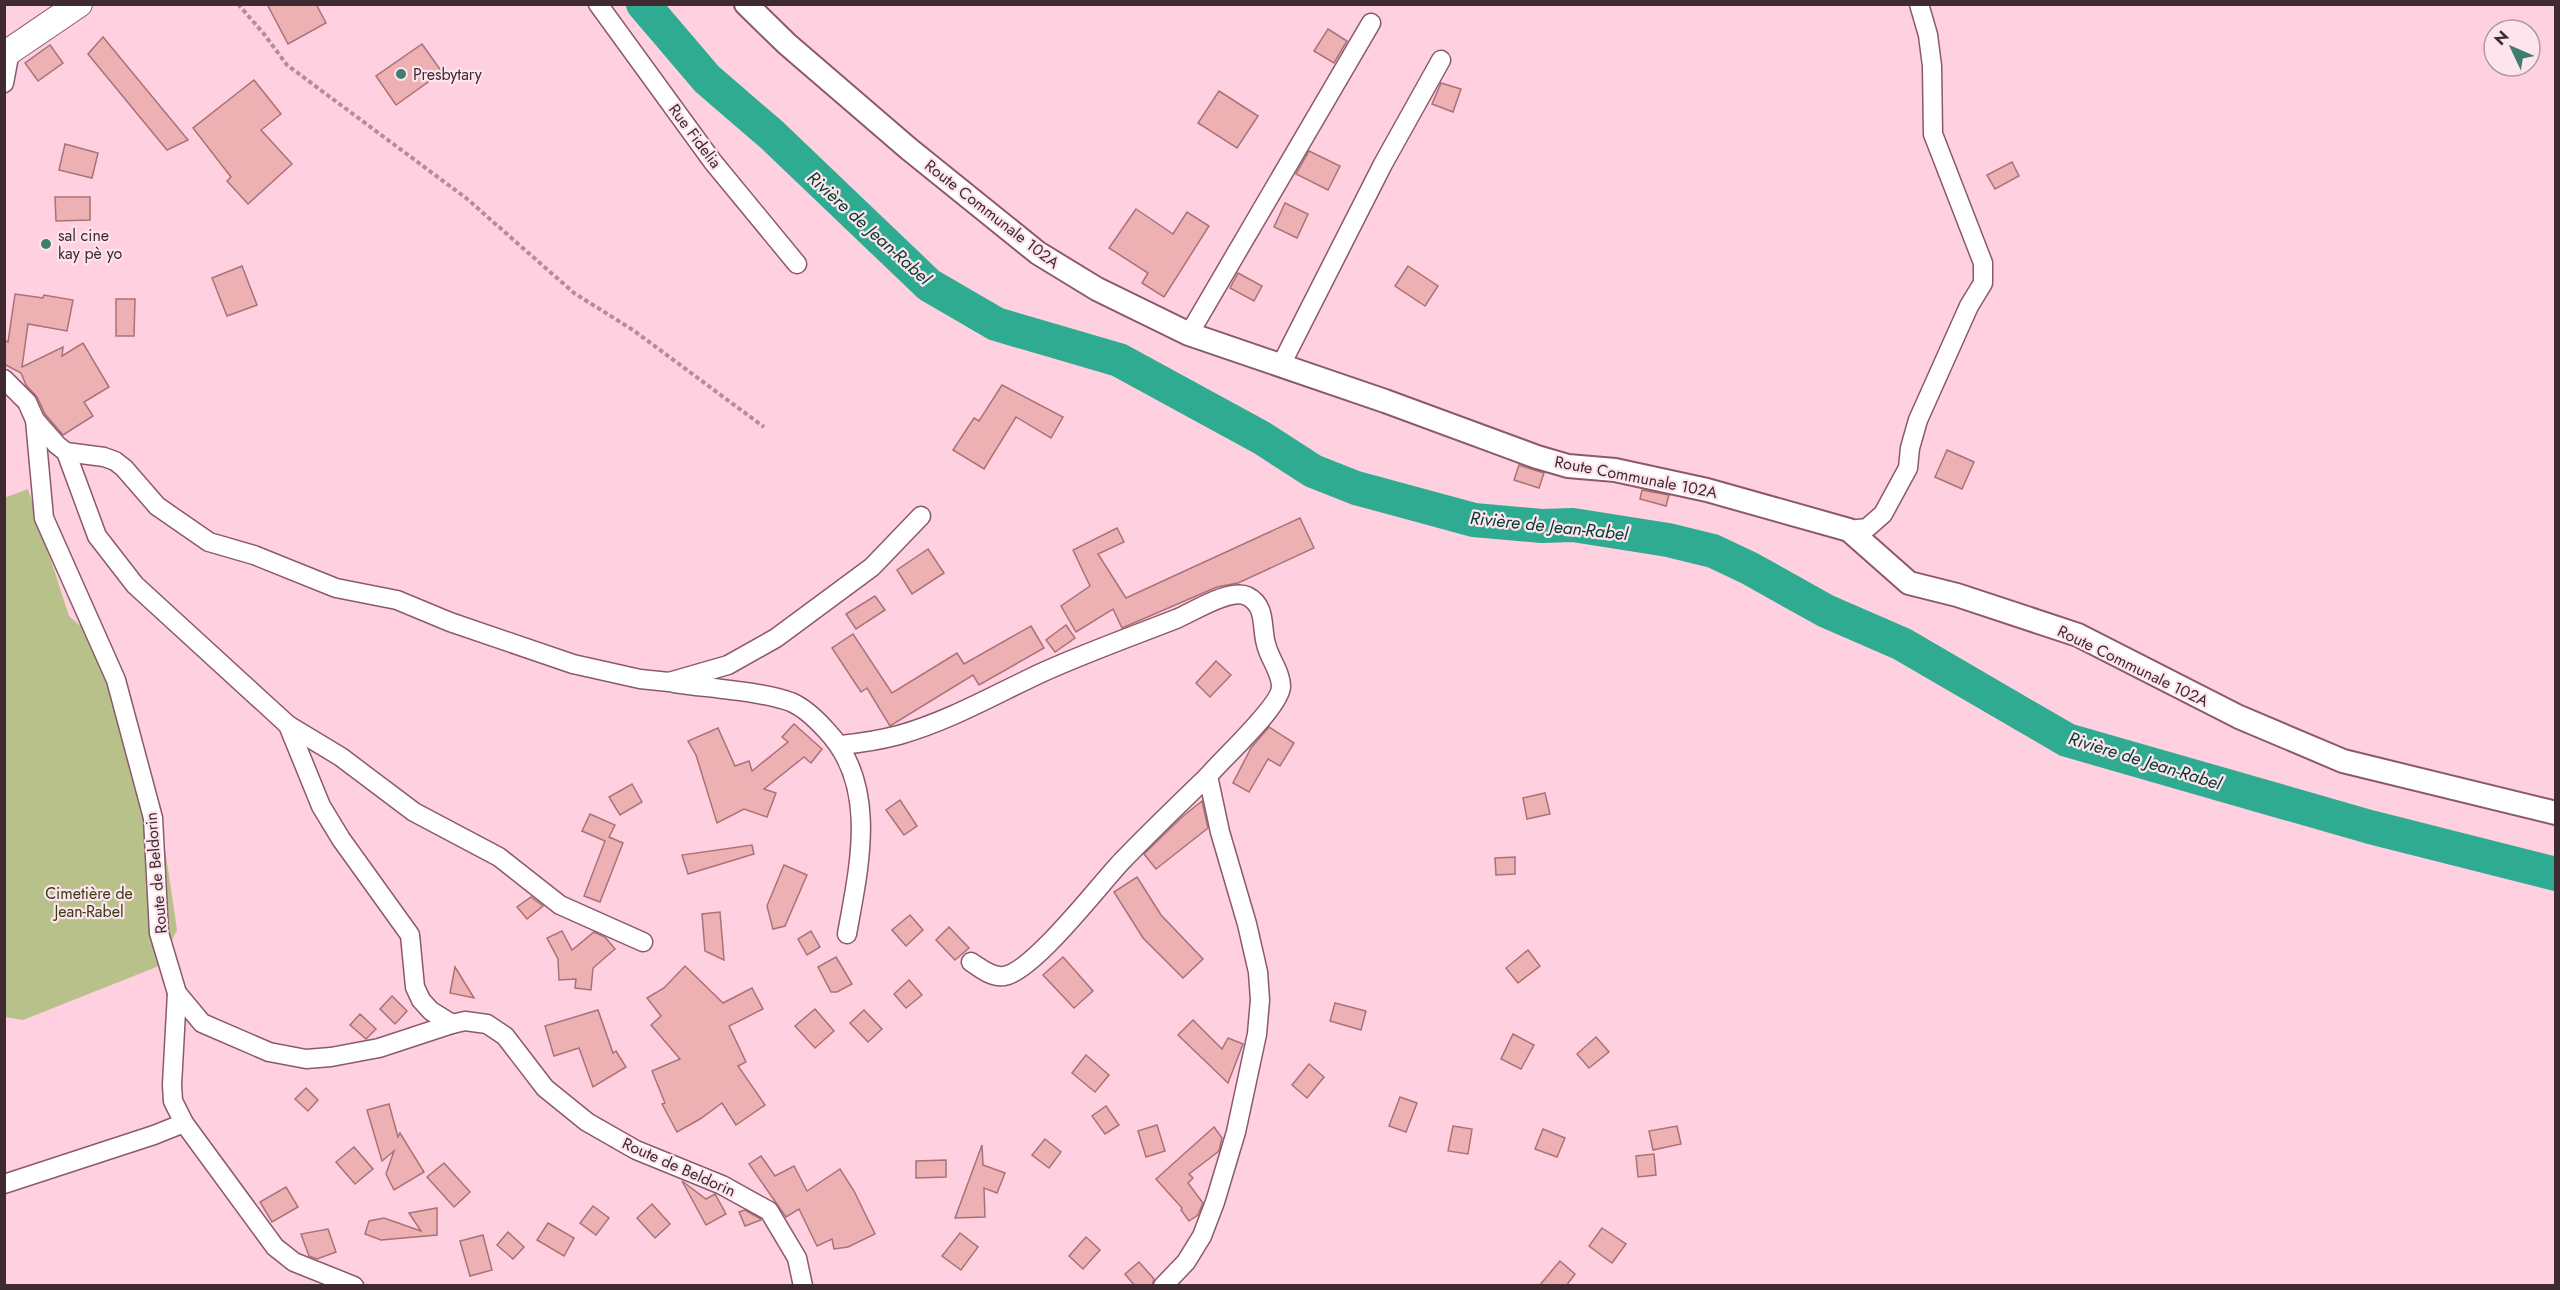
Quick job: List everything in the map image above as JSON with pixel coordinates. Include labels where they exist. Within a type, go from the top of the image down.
[{"type":"main road","points":[[7,53],[79,4]]},
{"type":"street","name":"Rue Fidelia","points":[[598,4],[713,162],[797,264]]},
{"type":"street","name":"Route Communale 102A","points":[[746,4],[787,44],[909,149],[1038,254],[1097,289],[1189,334],[1537,457],[1568,466],[1615,470],[1707,489],[1849,530],[1909,583],[1957,595],[2078,635],[2239,717],[2343,761],[2556,813]]},
{"type":"street","points":[[1849,530],[1867,528],[1882,514],[1908,468],[1910,448],[1918,420],[1969,306],[1983,283],[1983,263],[1933,134],[1932,66],[1928,35],[1919,4]]},
{"type":"street","points":[[1189,334],[1371,23]]},
{"type":"street","points":[[4,83],[7,53]]},
{"type":"street","points":[[1281,365],[1383,164],[1441,60]]},
{"type":"street","name":"Route de Beldorin","points":[[4,379],[27,402],[35,420],[44,518],[116,680],[153,818],[159,933],[177,993],[202,1023],[269,1052],[306,1059],[379,1048],[465,1021],[487,1024],[505,1036],[522,1062],[545,1088],[587,1122],[636,1150],[722,1185],[769,1211],[797,1258],[803,1286]]},
{"type":"street","points":[[35,420],[66,452],[104,457],[115,461],[124,468],[157,506],[209,542],[254,555],[336,588],[397,600],[450,622],[573,664],[640,679],[766,696],[791,702],[811,714],[841,745],[860,802],[863,831],[848,934]]},
{"type":"street","points":[[66,452],[97,536],[135,585],[288,725],[341,757],[414,812],[499,857],[560,904],[643,942]]},
{"type":"street","points":[[669,682],[728,665],[776,638],[872,567],[921,516]]},
{"type":"street","points":[[841,745],[900,735],[983,701],[1101,646],[1179,618],[1232,594],[1246,596],[1258,604],[1264,621],[1264,638],[1281,684],[1280,697],[1266,716],[1135,848],[1061,930],[1030,959],[1005,976],[993,976],[971,962]]},
{"type":"street","points":[[288,725],[321,806],[341,839],[410,935],[415,987],[421,1000],[430,1011],[452,1024]]},
{"type":"street","points":[[1163,1286],[1186,1262],[1202,1236],[1215,1202],[1236,1132],[1257,1034],[1260,1000],[1258,972],[1247,924],[1220,832],[1208,776]]},
{"type":"street","points":[[177,993],[172,1085],[174,1101],[184,1123],[275,1247],[294,1262],[354,1286]]},
{"type":"street","points":[[4,1184],[131,1143],[184,1123]]},
{"type":"path","points":[[238,4],[287,65],[466,198],[574,293],[633,330],[764,427]]},
{"type":"green space","name":"Cimetière de Jean-Rabel","points":[[28,489],[69,616],[99,642],[129,695],[162,828],[177,930],[159,966],[23,1020],[5,1017],[4,498]]},
{"type":"building","points":[[267,4],[316,4],[326,23],[288,44]]},
{"type":"building","points":[[1328,29],[1347,41],[1334,63],[1314,51]]},
{"type":"building","points":[[103,37],[188,140],[167,150],[88,54]]},
{"type":"building","points":[[422,44],[442,72],[396,105],[376,76]]},
{"type":"building","points":[[50,45],[63,63],[38,81],[25,63]]},
{"type":"building","points":[[254,80],[281,114],[261,130],[292,164],[248,204],[227,181],[231,177],[193,128]]},
{"type":"building","points":[[1441,83],[1461,89],[1453,112],[1432,104]]},
{"type":"building","points":[[1219,91],[1258,116],[1237,148],[1198,123]]},
{"type":"building","points":[[65,144],[98,153],[92,178],[59,170]]},
{"type":"building","points":[[1309,151],[1340,166],[1328,190],[1296,174]]},
{"type":"building","points":[[2012,162],[2019,176],[1995,189],[1987,175]]},
{"type":"building","points":[[55,197],[90,197],[90,220],[56,221]]},
{"type":"building","points":[[1285,203],[1308,214],[1297,238],[1274,227]]},
{"type":"building","points":[[1136,209],[1173,234],[1187,212],[1209,226],[1164,297],[1142,283],[1148,273],[1109,248]]},
{"type":"building","points":[[242,266],[257,305],[227,316],[212,278]]},
{"type":"building","points":[[1408,266],[1438,286],[1425,306],[1395,286]]},
{"type":"building","points":[[1238,273],[1262,286],[1254,301],[1230,288]]},
{"type":"building","points":[[15,294],[43,298],[44,295],[73,300],[67,331],[28,324],[22,367],[63,347],[62,356],[83,343],[109,387],[84,402],[93,416],[63,435],[45,414],[21,373],[4,364],[4,340],[8,342]]},
{"type":"building","points":[[116,299],[135,299],[134,336],[116,336]]},
{"type":"building","points":[[1002,385],[1063,417],[1051,438],[1016,417],[984,469],[953,450],[974,418],[979,421]]},
{"type":"building","points":[[1947,450],[1974,462],[1962,489],[1935,477]]},
{"type":"building","points":[[1519,465],[1544,473],[1539,488],[1514,480]]},
{"type":"building","points":[[1642,490],[1669,495],[1666,506],[1640,499]]},
{"type":"building","points":[[1300,518],[1314,548],[1238,583],[1217,587],[1122,628],[1113,609],[1076,632],[1061,606],[1090,586],[1073,550],[1117,528],[1124,542],[1098,554],[1126,598]]},
{"type":"building","points":[[928,549],[944,573],[912,594],[897,570]]},
{"type":"building","points":[[875,596],[885,610],[856,629],[846,614]]},
{"type":"building","points":[[1066,625],[1075,638],[1055,652],[1046,640]]},
{"type":"building","points":[[1031,626],[1044,648],[979,685],[973,675],[890,726],[867,688],[861,692],[832,648],[853,634],[892,693],[957,653],[964,664]]},
{"type":"building","points":[[1216,661],[1231,675],[1210,697],[1196,683]]},
{"type":"building","points":[[794,724],[822,749],[811,763],[804,757],[764,789],[776,793],[767,817],[744,809],[717,823],[696,755],[688,741],[718,728],[735,766],[749,761],[752,771],[788,742],[782,737]]},
{"type":"building","points":[[1269,727],[1294,743],[1280,766],[1268,759],[1249,792],[1233,783],[1251,748]]},
{"type":"building","points":[[632,784],[642,802],[620,815],[609,797]]},
{"type":"building","points":[[1545,793],[1550,814],[1527,819],[1523,798]]},
{"type":"building","points":[[900,800],[917,826],[904,835],[886,810]]},
{"type":"building","points":[[1202,801],[1208,828],[1156,869],[1144,854]]},
{"type":"building","points":[[590,814],[615,825],[609,837],[623,843],[600,902],[584,896],[605,841],[582,831]]},
{"type":"building","points":[[752,845],[754,854],[688,874],[682,855]]},
{"type":"building","points":[[1515,857],[1515,874],[1496,875],[1495,858]]},
{"type":"building","points":[[784,865],[807,875],[785,926],[773,929],[767,906]]},
{"type":"building","points":[[1137,877],[1161,915],[1203,959],[1183,978],[1143,938],[1114,892]]},
{"type":"building","points":[[531,897],[543,906],[527,919],[517,907]]},
{"type":"building","points":[[720,912],[724,960],[705,951],[702,914]]},
{"type":"building","points":[[910,915],[923,930],[906,946],[892,930]]},
{"type":"building","points":[[949,927],[969,948],[955,960],[936,940]]},
{"type":"building","points":[[562,931],[572,950],[594,932],[605,937],[615,949],[593,968],[591,990],[575,988],[576,979],[559,980],[558,959],[547,938]]},
{"type":"building","points":[[811,931],[820,947],[807,955],[798,939]]},
{"type":"building","points":[[1528,950],[1540,966],[1518,983],[1506,968]]},
{"type":"building","points":[[836,957],[852,984],[837,992],[831,992],[818,967]]},
{"type":"building","points":[[1063,957],[1093,991],[1074,1008],[1043,975]]},
{"type":"building","points":[[685,966],[723,1003],[752,988],[763,1009],[729,1026],[746,1062],[738,1066],[765,1105],[736,1125],[722,1103],[677,1132],[662,1104],[665,1103],[652,1071],[680,1059],[651,1025],[661,1016],[647,998],[664,988]]},
{"type":"building","points":[[455,967],[474,998],[450,993]]},
{"type":"building","points":[[909,980],[922,995],[906,1008],[894,994]]},
{"type":"building","points":[[392,996],[407,1011],[395,1024],[380,1009]]},
{"type":"building","points":[[1335,1003],[1366,1011],[1361,1030],[1330,1021]]},
{"type":"building","points":[[815,1009],[834,1031],[815,1048],[795,1026]]},
{"type":"building","points":[[598,1010],[613,1053],[616,1051],[626,1067],[593,1087],[579,1048],[554,1056],[545,1026]]},
{"type":"building","points":[[864,1010],[882,1029],[868,1042],[850,1023]]},
{"type":"building","points":[[360,1014],[376,1029],[366,1039],[350,1025]]},
{"type":"building","points":[[1193,1020],[1222,1049],[1228,1038],[1243,1044],[1228,1083],[1178,1035]]},
{"type":"building","points":[[1513,1034],[1534,1045],[1521,1069],[1501,1059]]},
{"type":"building","points":[[1596,1037],[1609,1052],[1589,1068],[1577,1054]]},
{"type":"building","points":[[1086,1055],[1109,1075],[1095,1092],[1072,1073]]},
{"type":"building","points":[[1309,1064],[1324,1077],[1307,1098],[1292,1085]]},
{"type":"building","points":[[306,1088],[318,1100],[308,1111],[295,1099]]},
{"type":"building","points":[[1400,1097],[1417,1103],[1406,1132],[1389,1126]]},
{"type":"building","points":[[389,1104],[398,1137],[400,1133],[424,1172],[394,1190],[386,1174],[394,1151],[382,1161],[367,1110]]},
{"type":"building","points":[[1106,1106],[1119,1125],[1105,1134],[1092,1116]]},
{"type":"building","points":[[1157,1125],[1165,1151],[1146,1157],[1138,1131]]},
{"type":"building","points":[[1453,1126],[1472,1129],[1468,1154],[1448,1151]]},
{"type":"building","points":[[1677,1126],[1681,1144],[1653,1150],[1649,1131]]},
{"type":"building","points":[[1214,1127],[1222,1138],[1219,1151],[1189,1174],[1193,1178],[1188,1183],[1203,1203],[1198,1215],[1189,1221],[1181,1210],[1182,1208],[1156,1179]]},
{"type":"building","points":[[1543,1129],[1565,1138],[1557,1157],[1535,1149]]},
{"type":"building","points":[[1045,1139],[1061,1152],[1049,1168],[1032,1155]]},
{"type":"building","points":[[982,1145],[983,1165],[1005,1173],[997,1193],[984,1188],[985,1217],[955,1218]]},
{"type":"building","points":[[354,1147],[373,1169],[355,1184],[336,1162]]},
{"type":"building","points":[[1654,1154],[1656,1175],[1638,1177],[1636,1156]]},
{"type":"building","points":[[761,1156],[775,1176],[794,1166],[807,1191],[840,1169],[854,1191],[875,1234],[848,1247],[834,1249],[832,1239],[817,1246],[799,1209],[786,1217],[749,1164]]},
{"type":"building","points":[[946,1160],[946,1177],[916,1178],[916,1161]]},
{"type":"building","points":[[444,1163],[470,1192],[454,1207],[427,1177]]},
{"type":"building","points":[[682,1181],[706,1199],[715,1194],[726,1214],[706,1225]]},
{"type":"building","points":[[286,1187],[298,1207],[272,1222],[260,1202]]},
{"type":"building","points":[[652,1204],[670,1224],[655,1238],[637,1218]]},
{"type":"building","points":[[593,1206],[609,1218],[596,1235],[580,1223]]},
{"type":"building","points":[[437,1208],[437,1235],[381,1240],[365,1234],[369,1221],[384,1218],[421,1231],[409,1213]]},
{"type":"building","points":[[745,1210],[761,1220],[745,1226],[739,1212]]},
{"type":"building","points":[[548,1223],[574,1238],[564,1256],[537,1240]]},
{"type":"building","points":[[1602,1228],[1626,1244],[1612,1263],[1589,1246]]},
{"type":"building","points":[[328,1229],[336,1252],[317,1259],[309,1256],[301,1234]]},
{"type":"building","points":[[508,1232],[524,1247],[513,1259],[497,1245]]},
{"type":"building","points":[[960,1233],[978,1247],[961,1270],[942,1256]]},
{"type":"building","points":[[483,1235],[492,1270],[470,1276],[460,1241]]},
{"type":"building","points":[[1086,1237],[1100,1250],[1083,1269],[1069,1256]]},
{"type":"building","points":[[1560,1261],[1575,1274],[1566,1286],[1539,1286]]},
{"type":"building","points":[[1139,1262],[1154,1279],[1152,1286],[1135,1286],[1125,1274]]},
{"type":"waterway","name":"Rivière de Jean-Rabel","points":[[643,4],[707,79],[772,135],[929,285],[996,324],[1119,360],[1262,438],[1313,471],[1356,488],[1474,520],[1542,526],[1573,525],[1668,540],[1713,551],[1749,568],[1826,611],[1902,644],[2067,740],[2370,827],[2556,874]]},
{"type":"place","name":"Presbytary","points":[[401,74]]},
{"type":"place","name":"sal cine kay pè yo","points":[[46,244]]}]
